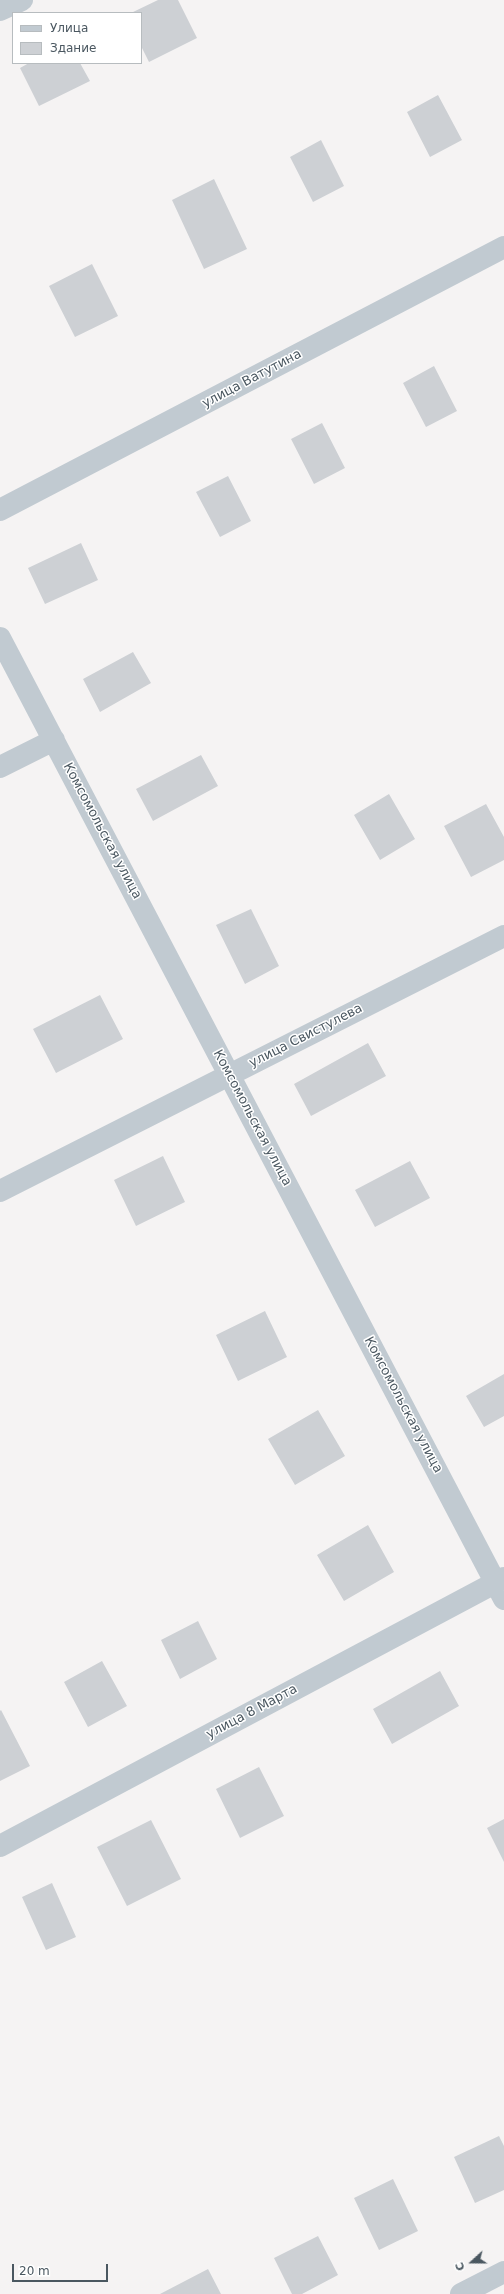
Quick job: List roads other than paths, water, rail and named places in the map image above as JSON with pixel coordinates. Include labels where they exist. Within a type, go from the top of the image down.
[{"type":"street","points":[[0,10],[22,0]]},
{"type":"street","name":"улица Ватутина","points":[[0,510],[504,247]]},
{"type":"street","name":"Комсомольская улица","points":[[0,638],[501,1587]]},
{"type":"street","points":[[0,767],[54,740]]},
{"type":"street","name":"улица Свистулева","points":[[0,1191],[504,936]]},
{"type":"street","name":"улица 8 Марта","points":[[0,1846],[501,1587]]},
{"type":"street","points":[[461,2294],[504,2272]]}]
